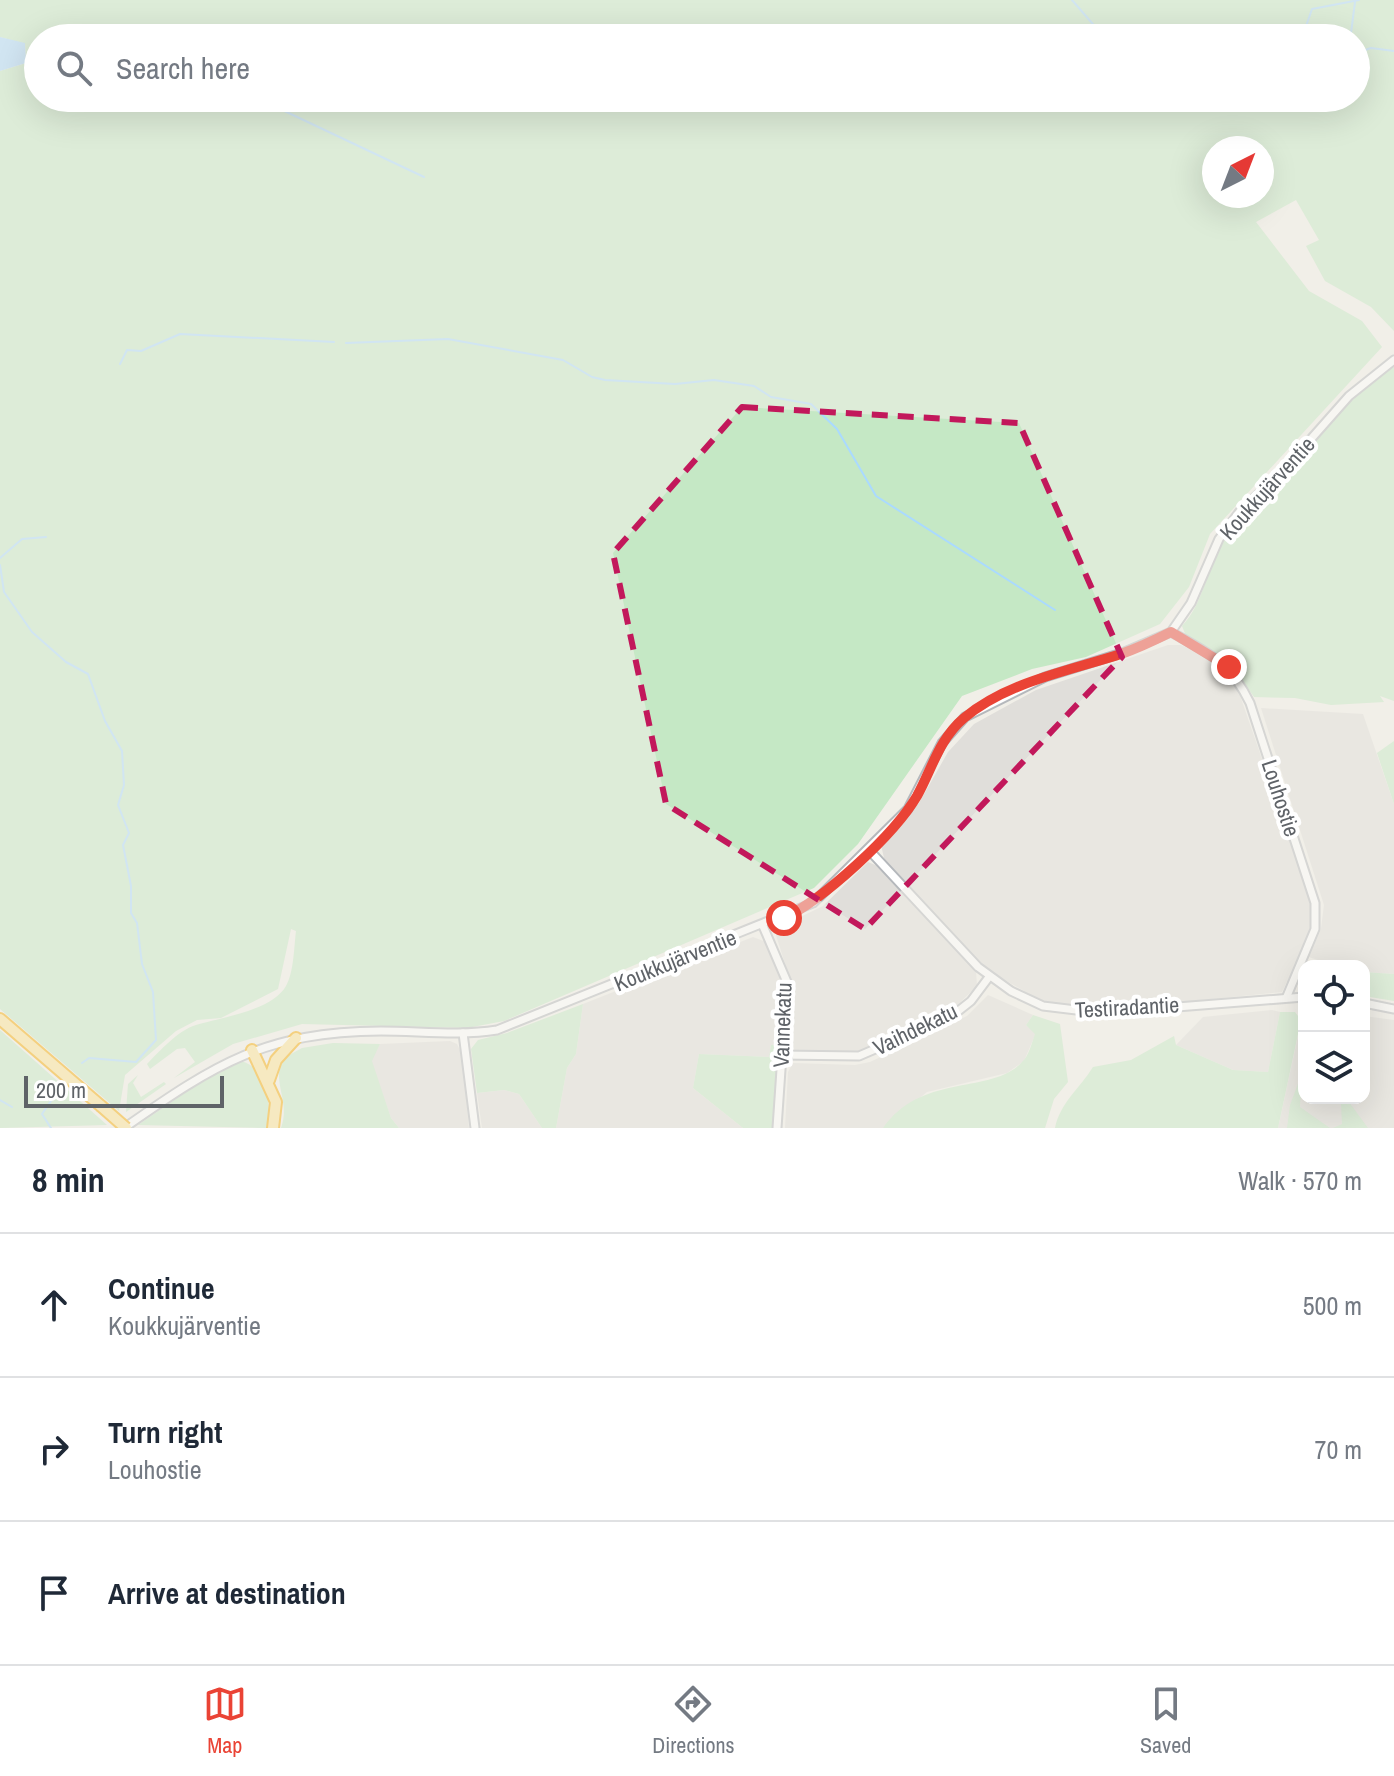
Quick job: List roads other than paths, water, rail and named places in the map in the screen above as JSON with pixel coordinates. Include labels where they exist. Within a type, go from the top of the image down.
[{"type":"highway","points":[[0,1019],[125,1128]]},
{"type":"highway","points":[[269,1080],[276,1060],[296,1038]]},
{"type":"highway","points":[[252,1050],[269,1080],[276,1102],[273,1128]]},
{"type":"street","name":"Koukkujärventie","points":[[125,1128],[213,1069],[252,1050],[296,1038],[381,1031],[463,1033],[517,1024],[813,903],[908,809],[942,743],[965,717],[1045,677],[1122,653],[1171,632],[1191,603],[1219,539],[1240,511],[1280,474],[1349,396],[1394,360]]},
{"type":"street","name":"Louhostie","points":[[1171,632],[1216,657],[1238,678],[1250,703],[1315,903],[1315,929],[1287,996]]},
{"type":"street","name":"Testiradantie","points":[[869,850],[989,977],[1043,1006],[1079,1013],[1298,997]]},
{"type":"street","name":"Vannekatu","points":[[763,926],[787,982],[777,1128]]},
{"type":"street","name":"Vaihdekatu","points":[[781,1055],[859,1056],[952,1016],[971,1001],[989,977]]},
{"type":"street","points":[[1370,1004],[1394,1009]]},
{"type":"street","points":[[463,1033],[475,1128]]},
{"type":"water","points":[[0,37],[24,43],[24,64],[0,71]]},
{"type":"waterway","points":[[1072,0],[1093,24]]},
{"type":"waterway","points":[[1307,24],[1312,9],[1359,0]]},
{"type":"waterway","points":[[1352,24],[1355,2]]},
{"type":"waterway","points":[[1370,48],[1394,51]]},
{"type":"waterway","points":[[287,112],[424,177]]},
{"type":"waterway","points":[[120,364],[127,350],[141,351],[180,334],[334,342]]},
{"type":"waterway","points":[[346,343],[448,339],[563,360],[592,377],[605,380],[675,384],[714,380],[754,386],[771,397],[811,404],[837,429],[876,496],[1055,610]]},
{"type":"waterway","points":[[0,558],[22,539],[46,537]]},
{"type":"waterway","points":[[0,565],[4,592],[32,632],[66,662],[88,674],[105,721],[122,751],[124,785],[118,805],[129,833],[123,845],[131,886],[131,913],[137,923],[142,964],[153,992],[156,1040],[136,1062],[89,1058],[82,1063]]},
{"type":"waterway","points":[[51,1128],[42,1114],[62,1085]]},
{"type":"waterway","points":[[0,1100],[12,1107]]}]
